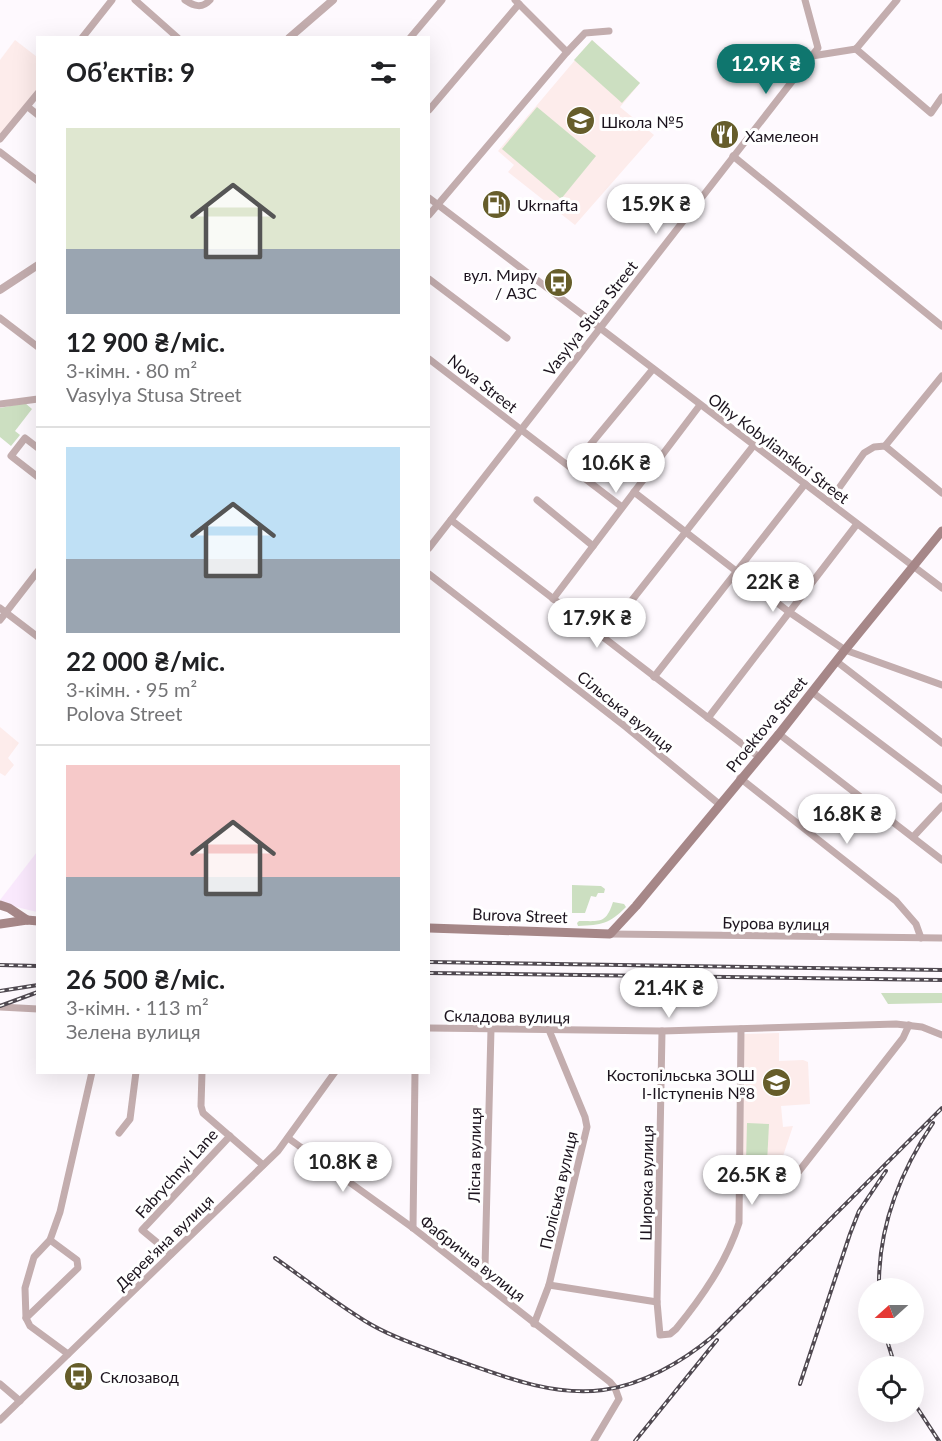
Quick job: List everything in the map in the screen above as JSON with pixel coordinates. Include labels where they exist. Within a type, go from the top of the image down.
[{"type":"main road","name":"Proektova Street","points":[[610,934],[779,734],[844,650],[942,531]]},
{"type":"main road","points":[[3,907],[27,920]]},
{"type":"main road","points":[[2,924],[12,918],[3,907]]},
{"type":"main road","points":[[2,924],[36,921]]},
{"type":"main road","name":"Burova Street","points":[[430,928],[610,934]]},
{"type":"street","points":[[84,36],[112,0]]},
{"type":"street","points":[[135,0],[176,36]]},
{"type":"street","points":[[185,0],[193,5],[201,6],[210,0]]},
{"type":"street","points":[[291,36],[333,0]]},
{"type":"street","points":[[412,36],[442,0]]},
{"type":"street","name":"Vasylya Stusa Street","points":[[430,547],[818,48],[805,0]]},
{"type":"street","points":[[812,56],[856,49],[897,0]]},
{"type":"street","points":[[430,109],[517,2],[567,52]]},
{"type":"street","points":[[430,214],[585,33],[609,31]]},
{"type":"street","points":[[856,49],[931,113],[941,101]]},
{"type":"street","points":[[0,139],[36,96]]},
{"type":"street","points":[[28,107],[36,113]]},
{"type":"street","points":[[0,152],[36,179]]},
{"type":"street","points":[[734,156],[942,326]]},
{"type":"street","name":"Olhy Kobylianskoi Street","points":[[430,199],[942,588]]},
{"type":"street","points":[[0,290],[36,266]]},
{"type":"street","points":[[430,280],[507,338]]},
{"type":"street","points":[[0,318],[36,345]]},
{"type":"street","name":"Nova Street","points":[[430,360],[622,507]]},
{"type":"street","points":[[571,468],[652,369]]},
{"type":"street","points":[[885,446],[942,376]]},
{"type":"street","points":[[0,404],[36,399]]},
{"type":"street","points":[[552,598],[700,405]]},
{"type":"street","points":[[36,446],[25,438],[11,456],[36,475]]},
{"type":"street","points":[[603,637],[754,445]]},
{"type":"street","points":[[829,502],[864,453],[874,447],[885,446],[942,493]]},
{"type":"street","points":[[654,677],[805,484]]},
{"type":"street","points":[[634,492],[789,612],[844,650],[942,685]]},
{"type":"street","points":[[537,500],[592,546]]},
{"type":"street","points":[[451,520],[759,757]]},
{"type":"street","points":[[708,718],[857,524]]},
{"type":"street","points":[[0,620],[3,610],[36,573]]},
{"type":"street","name":"Сільська вулиця","points":[[430,575],[626,727],[719,804]]},
{"type":"street","points":[[3,610],[36,635]]},
{"type":"street","points":[[836,661],[942,744]]},
{"type":"street","points":[[812,692],[942,790]]},
{"type":"street","points":[[779,734],[942,860]]},
{"type":"street","points":[[740,778],[896,901],[916,924],[921,938]]},
{"type":"street","points":[[913,837],[942,806]]},
{"type":"street","name":"Бурова вулиця","points":[[610,934],[942,938]]},
{"type":"street","points":[[0,1007],[36,1009]]},
{"type":"street","points":[[796,1175],[903,1038],[909,1025]]},
{"type":"street","name":"Складова вулиця","points":[[430,1028],[662,1031],[909,1025],[922,1027],[942,1035]]},
{"type":"street","name":"Лісна вулиця","points":[[477,1278],[485,1267],[491,1029]]},
{"type":"street","name":"Широка вулиця","points":[[662,1031],[657,1302],[660,1335],[670,1334],[676,1329],[705,1293],[735,1237],[739,1223],[741,1029]]},
{"type":"street","name":"Поліська вулиця","points":[[534,1324],[549,1285],[587,1127],[549,1030]]},
{"type":"street","points":[[68,1354],[30,1326],[26,1318],[26,1288],[34,1257],[50,1240],[60,1212],[92,1074]]},
{"type":"street","points":[[119,1133],[130,1119],[136,1074]]},
{"type":"street","name":"Fabrychnyi Lane","points":[[171,1254],[142,1230],[230,1136],[203,1113],[201,1106],[202,1074]]},
{"type":"street","name":"Дерев'яна вулиця","points":[[0,1420],[264,1164],[288,1138],[334,1074]]},
{"type":"street","points":[[413,1228],[415,1074]]},
{"type":"street","points":[[230,1136],[264,1164]]},
{"type":"street","name":"Фабрична вулиця","points":[[288,1138],[413,1228],[610,1382],[619,1399],[594,1441]]},
{"type":"street","points":[[26,1318],[78,1268],[77,1260],[50,1240]]},
{"type":"street","points":[[549,1285],[657,1302]]},
{"type":"street","points":[[0,1384],[20,1401]]},
{"type":"shaded area","points":[[15,40],[36,56],[36,92],[0,135],[0,60]]},
{"type":"shaded area","name":"Школа №5","points":[[592,40],[640,83],[620,107],[654,135],[575,225],[508,172],[514,165],[498,151]]},
{"type":"shaded area","points":[[0,727],[19,743],[8,758],[14,765],[5,776],[0,773]]},
{"type":"shaded area","points":[[36,853],[36,912],[8,905],[0,900]]},
{"type":"shaded area","name":"Костопільська ЗОШ І-ІІступенів №8","points":[[779,1033],[779,1061],[803,1060],[808,1062],[810,1104],[781,1106],[783,1127],[793,1126],[779,1168],[742,1162],[743,1034]]},
{"type":"green space","points":[[592,40],[640,83],[622,103],[574,60]]},
{"type":"green space","points":[[537,107],[596,156],[561,199],[502,149]]},
{"type":"green space","points":[[25,403],[32,409],[15,431],[20,435],[11,446],[0,437],[0,408]]},
{"type":"green space","points":[[572,885],[601,886],[605,889],[604,893],[598,893],[596,897],[591,896],[585,913],[572,913]]},
{"type":"green space","points":[[613,902],[624,904],[626,907],[605,922],[578,926],[579,921],[597,921],[605,918]]},
{"type":"green space","points":[[881,993],[942,993],[942,1003],[888,1004]]},
{"type":"green space","points":[[747,1123],[769,1124],[767,1163],[746,1162]]},
{"type":"railway","points":[[430,962],[942,970]]},
{"type":"railway","points":[[0,965],[36,966]]},
{"type":"railway","points":[[430,973],[942,980]]},
{"type":"railway","points":[[0,991],[36,985]]},
{"type":"railway","points":[[0,1006],[36,993]]},
{"type":"railway","points":[[275,1258],[375,1327],[448,1357],[505,1377],[544,1387],[583,1391],[618,1387],[661,1371],[712,1337],[942,1108]]},
{"type":"railway","points":[[879,1278],[882,1244],[893,1202],[910,1161],[933,1123]]},
{"type":"railway","points":[[800,1384],[859,1211],[886,1171]]},
{"type":"railway","points":[[635,1441],[717,1340]]},
{"type":"railway","points":[[888,1344],[892,1356]]},
{"type":"railway","points":[[924,1418],[939,1441]]},
{"type":"place","name":"Школа №5","points":[[580,121]]},
{"type":"place","name":"Хамелеон","points":[[724,135]]},
{"type":"place","name":"Ukrnafta","points":[[496,204]]},
{"type":"place","name":"вул. Миру / АЗС","points":[[558,283]]},
{"type":"place","name":"Костопільська ЗОШ І-ІІступенів №8","points":[[776,1083]]},
{"type":"place","name":"Склозавод","points":[[79,1376]]}]
